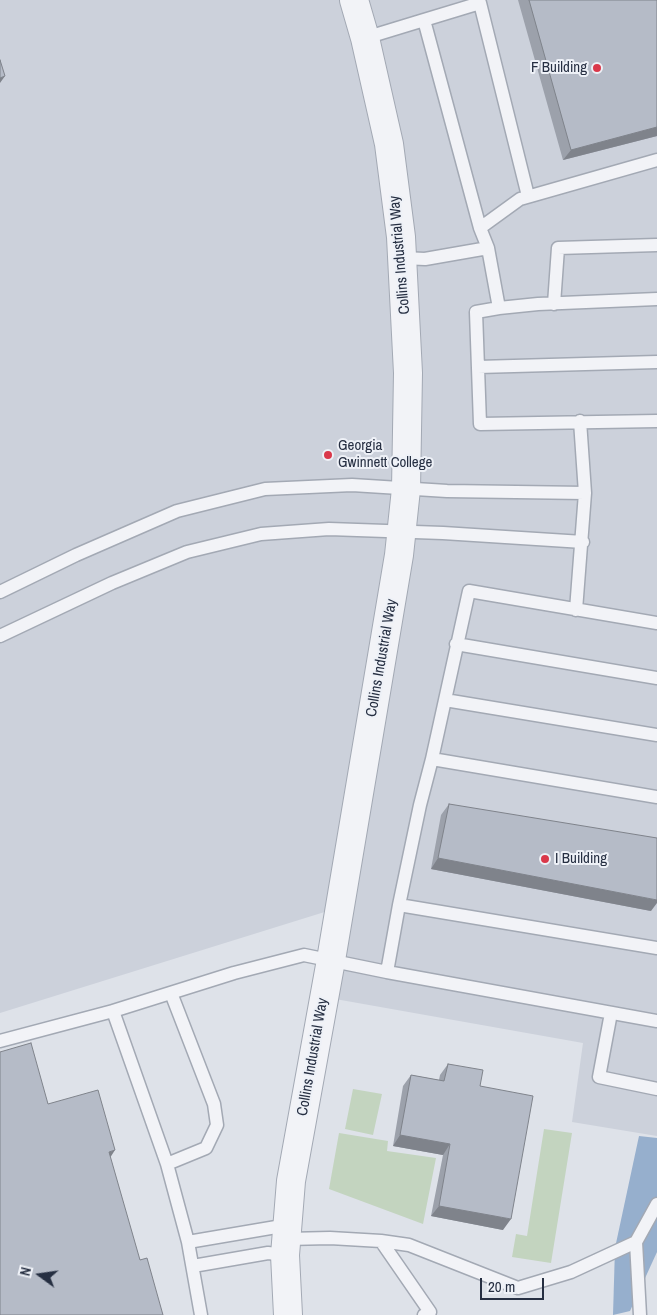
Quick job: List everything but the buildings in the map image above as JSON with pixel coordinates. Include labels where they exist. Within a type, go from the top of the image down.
[{"type":"street","name":"Collins Industrial Way","points":[[288,1315],[286,1240],[291,1181],[331,960],[403,532],[406,489],[408,373],[401,237],[389,144],[365,38],[354,0]]},
{"type":"lane","points":[[365,38],[480,3],[528,196]]},
{"type":"lane","points":[[424,20],[480,228],[488,248],[499,308]]},
{"type":"lane","points":[[480,228],[520,199],[657,160]]},
{"type":"lane","points":[[554,304],[558,248],[657,245]]},
{"type":"lane","points":[[402,258],[425,259],[488,248]]},
{"type":"lane","points":[[657,299],[554,304],[499,308],[476,312],[480,424],[657,421]]},
{"type":"lane","points":[[478,368],[657,362]]},
{"type":"lane","points":[[576,610],[586,493],[580,421]]},
{"type":"lane","points":[[0,592],[76,555],[169,515],[203,504],[265,489],[352,485],[406,489],[586,493]]},
{"type":"lane","points":[[0,636],[119,580],[187,552],[261,534],[329,529],[583,542]]},
{"type":"lane","points":[[387,972],[420,805],[469,591],[657,623]]},
{"type":"lane","points":[[456,644],[657,678]]},
{"type":"lane","points":[[444,700],[657,735]]},
{"type":"lane","points":[[432,759],[657,797]]},
{"type":"lane","points":[[399,904],[657,948]]},
{"type":"lane","points":[[0,1041],[113,1011],[234,973],[304,955],[657,1021]]},
{"type":"lane","points":[[167,1164],[206,1148],[217,1125],[214,1104],[171,993]]},
{"type":"lane","points":[[113,1011],[167,1164],[188,1242],[201,1315]]},
{"type":"lane","points":[[611,1013],[598,1077],[657,1089]]},
{"type":"lane","points":[[640,1315],[636,1242],[657,1204]]},
{"type":"lane","points":[[188,1242],[330,1238],[381,1241],[408,1245],[518,1288],[571,1272],[636,1242]]},
{"type":"lane","points":[[193,1266],[268,1253],[286,1240]]},
{"type":"lane","points":[[381,1241],[430,1312],[424,1315]]},
{"type":"shaded area","name":"Georgia Gwinnett College","points":[[0,0],[657,0],[657,1136],[572,1122],[583,1043],[324,997],[331,910],[0,1013]]},
{"type":"green space","points":[[353,1089],[382,1094],[373,1135],[345,1129]]},
{"type":"green space","points":[[544,1129],[572,1133],[551,1263],[512,1257],[516,1234],[527,1236]]},
{"type":"green space","points":[[339,1133],[388,1141],[387,1151],[436,1158],[423,1224],[329,1189]]},
{"type":"water","points":[[639,1136],[657,1138],[657,1252],[630,1311],[613,1315],[615,1248]]},
{"type":"place","name":"F Building","points":[[597,68]]},
{"type":"place","name":"Georgia Gwinnett College","points":[[328,455]]},
{"type":"place","name":"I Building","points":[[545,859]]}]
